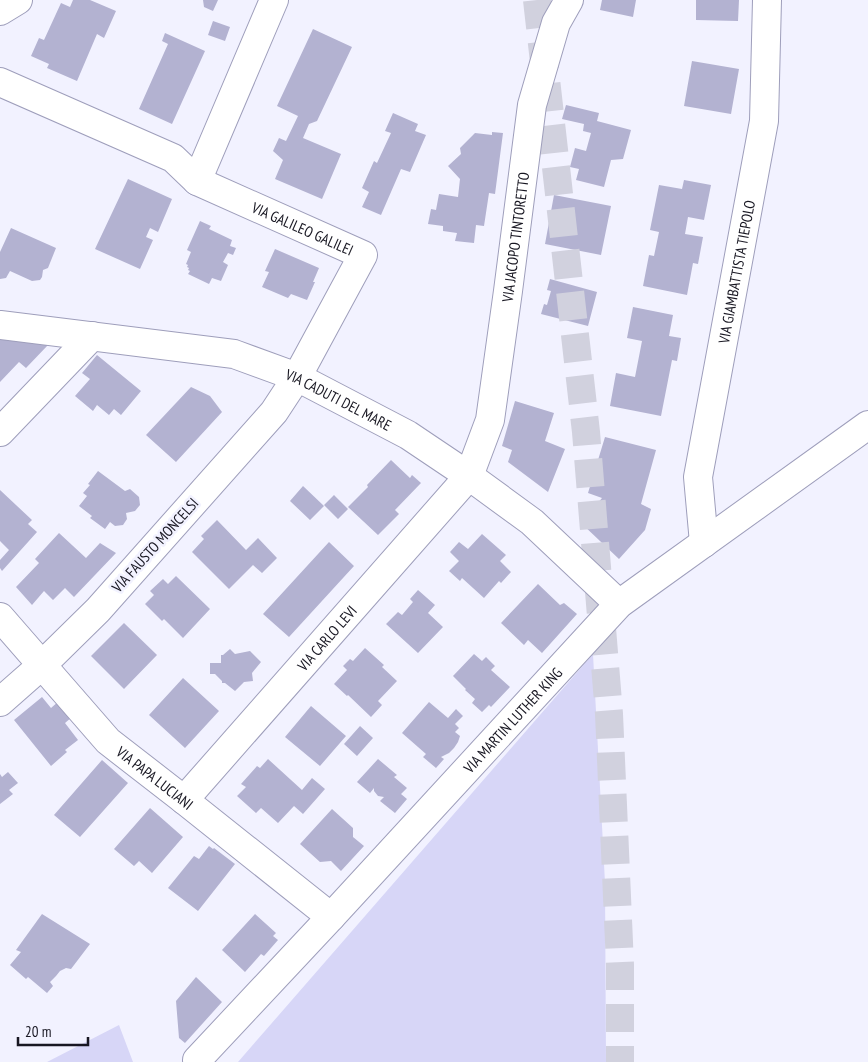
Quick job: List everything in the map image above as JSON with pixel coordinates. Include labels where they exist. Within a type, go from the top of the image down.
[{"type":"street","points":[[0,11],[18,0]]},
{"type":"street","points":[[197,181],[274,0]]},
{"type":"street","name":"VIA JACOPO TINTORETTO","points":[[469,476],[490,420],[510,282],[532,105],[556,23],[569,0]]},
{"type":"street","name":"VIA GIAMBATTISTA TIEPOLO","points":[[704,542],[698,477],[764,121],[767,0]]},
{"type":"street","name":"VIA GALILEO GALILEI","points":[[0,82],[173,158],[197,181],[363,256],[298,377]]},
{"type":"street","name":"VIA CADUTI DEL MARE","points":[[0,324],[234,354],[298,377],[408,435],[469,476],[532,522],[619,604]]},
{"type":"street","points":[[0,432],[92,336]]},
{"type":"street","name":"VIA FAUSTO MONCELSI","points":[[0,702],[42,665],[98,610],[268,420],[298,377]]},
{"type":"street","name":"VIA MARTIN LUTHER KING","points":[[196,1060],[331,917],[619,604],[868,425]]},
{"type":"street","name":"VIA CARLO LEVI","points":[[184,800],[469,476]]},
{"type":"street","name":"VIA PAPA LUCIANI","points":[[0,617],[108,741],[331,917]]},
{"type":"shaded area","points":[[593,654],[605,883],[606,1062],[238,1062]]},
{"type":"shaded area","points":[[119,1025],[133,1062],[47,1062]]},
{"type":"building","points":[[73,0],[90,0],[116,11],[104,38],[97,34],[77,81],[47,68],[49,64],[31,56],[39,38],[44,40],[61,3],[70,7]]},
{"type":"building","points":[[203,0],[218,0],[213,11],[204,7]]},
{"type":"building","points":[[602,0],[636,0],[633,17],[600,10]]},
{"type":"building","points":[[696,0],[739,0],[738,21],[696,20]]},
{"type":"building","points":[[213,21],[230,27],[225,41],[208,35]]},
{"type":"building","points":[[313,29],[352,47],[317,121],[309,124],[303,138],[341,154],[322,199],[275,179],[283,160],[273,151],[279,138],[286,141],[298,116],[277,106]]},
{"type":"building","points":[[165,33],[205,51],[172,124],[139,109],[168,44],[162,41]]},
{"type":"building","points":[[692,61],[739,69],[731,114],[684,106]]},
{"type":"building","points":[[566,105],[599,113],[597,121],[631,130],[623,159],[611,160],[604,187],[576,180],[579,169],[570,167],[575,148],[586,151],[591,133],[583,131],[584,124],[562,119]]},
{"type":"building","points":[[393,113],[418,124],[415,131],[426,135],[410,172],[401,169],[381,215],[362,207],[369,192],[362,188],[374,161],[377,163],[391,133],[385,131]]},
{"type":"building","points":[[492,132],[503,133],[495,194],[489,193],[484,226],[476,225],[474,243],[455,241],[457,233],[443,231],[443,226],[428,224],[431,209],[436,210],[439,194],[458,197],[460,179],[448,166],[461,154],[460,148],[475,133],[492,135]]},
{"type":"building","points":[[128,179],[172,199],[158,232],[150,228],[146,237],[153,240],[140,269],[95,249]]},
{"type":"building","points":[[684,180],[711,185],[704,220],[688,217],[685,234],[703,237],[698,264],[693,263],[687,295],[643,286],[649,255],[654,256],[659,232],[650,230],[659,185],[682,189]]},
{"type":"building","points":[[554,195],[611,206],[601,255],[545,244]]},
{"type":"building","points":[[200,221],[211,226],[209,229],[232,240],[230,246],[236,248],[233,255],[228,253],[223,262],[228,265],[221,281],[212,278],[209,284],[188,274],[190,271],[186,264],[191,252],[187,250]]},
{"type":"building","points":[[11,228],[56,248],[48,268],[43,270],[40,280],[32,281],[10,271],[6,278],[0,279],[0,252]]},
{"type":"building","points":[[275,249],[319,268],[307,300],[291,294],[288,298],[262,287],[269,272],[265,271]]},
{"type":"building","points":[[550,279],[597,292],[588,326],[541,314],[544,304],[547,305],[551,291],[547,290]]},
{"type":"building","points":[[633,307],[673,315],[669,336],[681,338],[677,361],[672,360],[661,416],[610,406],[616,373],[635,377],[642,341],[627,338]]},
{"type":"building","points":[[0,333],[46,339],[48,345],[26,368],[19,362],[0,382]]},
{"type":"building","points":[[97,355],[141,391],[121,415],[114,409],[109,415],[97,405],[93,411],[75,396],[90,379],[82,373]]},
{"type":"building","points":[[191,387],[210,396],[222,412],[176,462],[146,435]]},
{"type":"building","points":[[515,401],[554,413],[545,441],[565,449],[548,492],[508,462],[512,450],[502,446]]},
{"type":"building","points":[[605,437],[656,450],[641,504],[651,509],[645,530],[619,559],[581,523],[602,498],[588,493]]},
{"type":"building","points":[[391,460],[410,478],[412,475],[421,483],[395,510],[399,514],[378,535],[348,507]]},
{"type":"building","points":[[98,471],[125,491],[130,489],[139,497],[140,505],[135,511],[126,513],[127,519],[123,525],[115,526],[110,522],[105,529],[90,518],[92,516],[79,506],[87,496],[83,493]]},
{"type":"building","points":[[303,486],[324,506],[310,520],[290,501]]},
{"type":"building","points":[[0,490],[32,520],[28,524],[37,532],[2,571],[0,560],[9,550],[0,541]]},
{"type":"building","points":[[334,495],[348,509],[338,519],[324,505]]},
{"type":"building","points":[[217,520],[246,550],[258,538],[277,558],[262,573],[253,565],[229,589],[192,552],[204,539],[201,536]]},
{"type":"building","points":[[59,533],[86,558],[100,543],[116,553],[74,597],[65,588],[53,600],[44,591],[32,605],[16,587],[39,563],[35,559]]},
{"type":"building","points":[[482,534],[506,555],[500,561],[511,572],[501,583],[499,581],[484,598],[462,578],[460,581],[449,571],[459,561],[450,552],[459,542],[468,549]]},
{"type":"building","points":[[329,542],[354,566],[289,637],[263,614]]},
{"type":"building","points":[[176,576],[210,609],[183,638],[145,604],[154,595],[150,591],[163,579],[168,584]]},
{"type":"building","points":[[538,584],[560,605],[564,603],[577,614],[542,653],[528,640],[524,645],[501,623]]},
{"type":"building","points":[[418,590],[435,605],[428,613],[443,627],[418,653],[386,624],[398,612],[402,615],[413,602],[410,599]]},
{"type":"building","points":[[124,623],[157,655],[124,689],[91,656]]},
{"type":"building","points":[[365,648],[384,665],[382,667],[397,681],[378,701],[382,705],[371,717],[334,684],[347,670],[343,666],[350,659],[353,661]]},
{"type":"building","points":[[230,649],[235,654],[250,651],[261,662],[252,673],[253,681],[244,682],[235,691],[225,683],[222,683],[215,674],[210,674],[210,663],[221,663],[221,655]]},
{"type":"building","points":[[474,654],[482,661],[486,657],[495,666],[491,670],[510,687],[491,707],[489,705],[482,712],[472,703],[475,699],[453,676]]},
{"type":"building","points":[[183,678],[219,711],[185,748],[149,715]]},
{"type":"building","points":[[42,697],[51,708],[59,701],[72,717],[65,723],[78,740],[65,750],[67,752],[51,766],[14,720]]},
{"type":"building","points":[[429,702],[448,718],[456,709],[463,716],[455,724],[459,728],[455,732],[460,736],[458,742],[449,753],[441,757],[444,759],[436,768],[423,757],[426,754],[402,733]]},
{"type":"building","points":[[311,706],[346,736],[320,766],[285,737]]},
{"type":"building","points":[[360,726],[373,738],[357,756],[344,744]]},
{"type":"building","points":[[268,759],[302,790],[312,778],[325,789],[303,814],[294,806],[278,823],[261,808],[256,813],[237,796],[246,787],[241,784],[257,766],[260,768]]},
{"type":"building","points":[[378,759],[397,775],[394,777],[407,788],[401,794],[407,799],[395,813],[380,801],[384,797],[378,796],[374,788],[370,793],[357,782]]},
{"type":"building","points":[[102,760],[128,783],[80,837],[54,815]]},
{"type":"building","points":[[8,772],[18,783],[9,790],[13,794],[0,804],[0,774],[2,777]]},
{"type":"building","points":[[150,808],[183,837],[152,873],[139,861],[134,866],[114,849]]},
{"type":"building","points":[[332,809],[353,828],[353,837],[364,846],[341,871],[331,861],[320,862],[300,844]]},
{"type":"building","points":[[209,846],[235,864],[198,911],[168,888],[194,856],[199,859]]},
{"type":"building","points":[[42,914],[90,944],[71,969],[66,968],[60,971],[50,982],[53,986],[47,993],[28,977],[26,979],[10,965],[21,952],[16,950]]},
{"type":"building","points":[[255,914],[276,933],[273,936],[278,940],[264,956],[261,954],[245,972],[222,950]]},
{"type":"building","points":[[196,977],[222,1002],[185,1043],[179,1038],[176,1001]]},
{"type":"tunnel","points":[[537,0],[586,432],[609,714],[620,965],[620,1062]]}]
